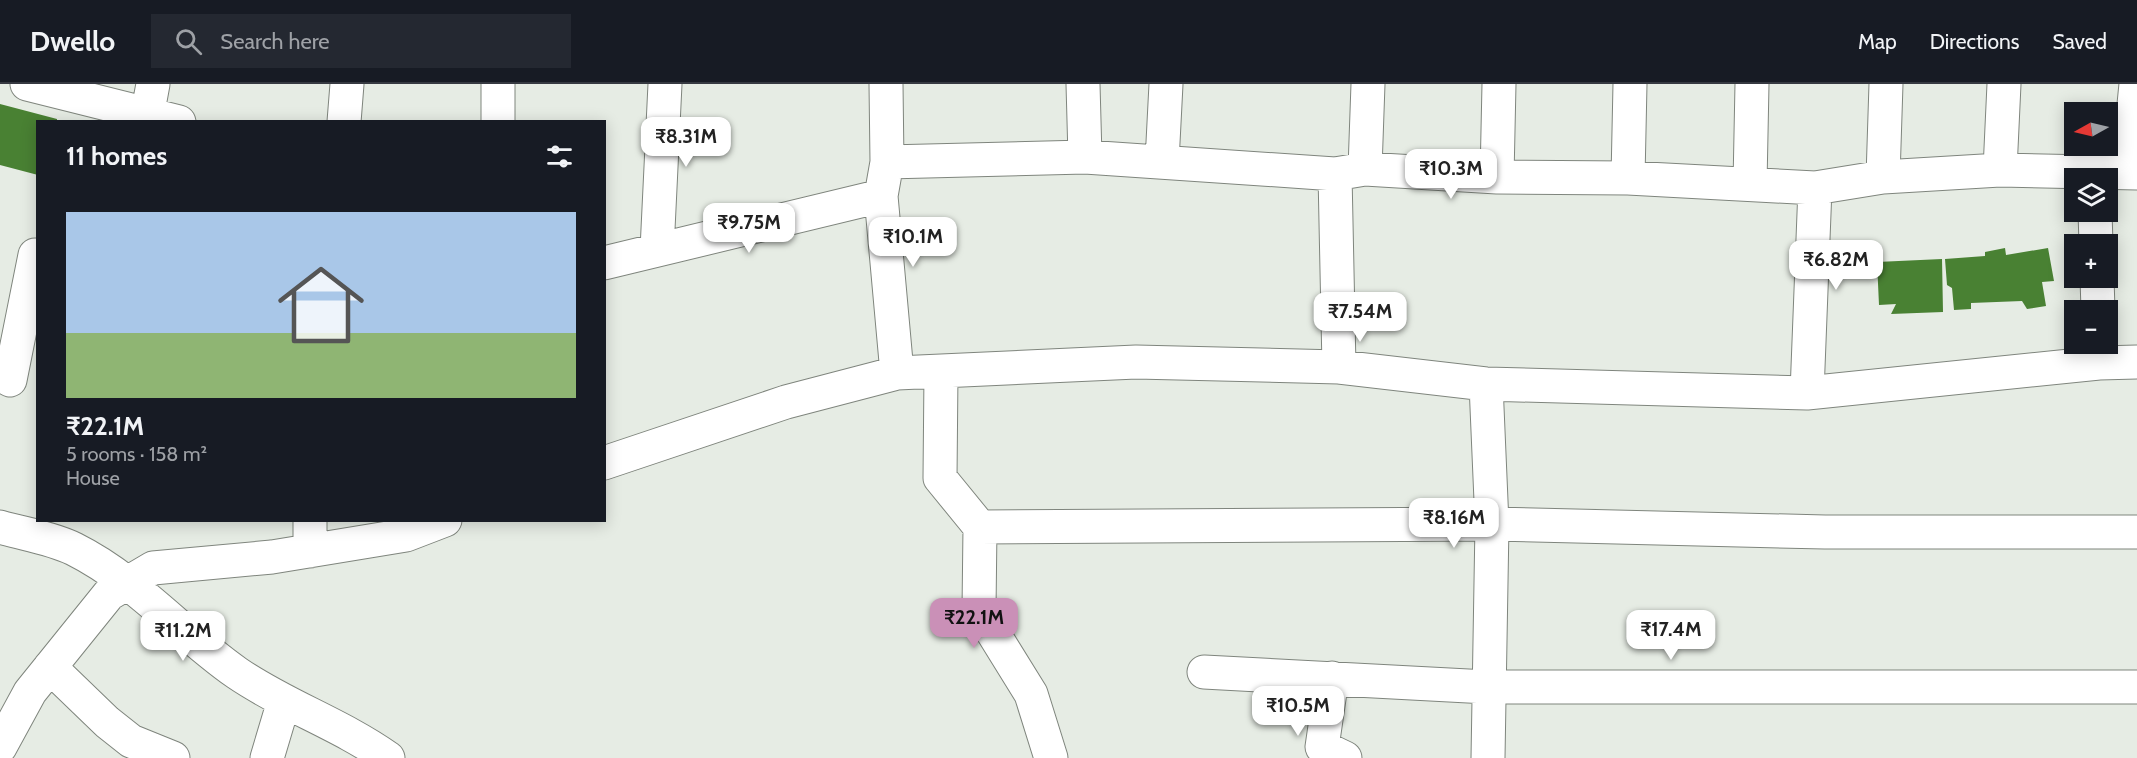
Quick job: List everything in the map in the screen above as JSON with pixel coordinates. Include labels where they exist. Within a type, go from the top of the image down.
[{"type":"street","points":[[27,84],[149,106],[175,120]]},
{"type":"street","points":[[344,120],[347,84]]},
{"type":"street","points":[[498,84],[498,120]]},
{"type":"street","points":[[657,250],[665,84]]},
{"type":"street","points":[[886,84],[887,162],[881,196],[897,373]]},
{"type":"street","points":[[1083,84],[1085,157]]},
{"type":"street","points":[[1162,162],[1166,84]]},
{"type":"street","points":[[1339,366],[1350,171],[1368,84]]},
{"type":"street","points":[[1497,177],[1499,84]]},
{"type":"street","points":[[1628,178],[1630,84]]},
{"type":"street","points":[[1750,184],[1752,84]]},
{"type":"street","points":[[1883,177],[1886,84]]},
{"type":"street","points":[[2000,170],[2004,84]]},
{"type":"street","points":[[2107,168],[2129,155],[2136,84]]},
{"type":"street","points":[[887,162],[1085,157],[1350,171],[1497,177],[1628,178],[1815,188],[1883,177],[2000,170],[2064,174]]},
{"type":"street","points":[[2118,174],[2137,173]]},
{"type":"street","points":[[1807,393],[1815,188]]},
{"type":"street","points":[[606,263],[881,196]]},
{"type":"street","points":[[16,381],[35,255]]},
{"type":"street","points":[[606,462],[786,402],[897,373],[941,373],[1136,362],[1339,366],[1486,384],[1807,393],[2092,354]]},
{"type":"street","points":[[2103,354],[2137,362]]},
{"type":"street","points":[[941,373],[940,478],[980,527],[980,610],[1030,694],[1051,758]]},
{"type":"street","points":[[1486,384],[1492,524],[1487,687],[1488,758]]},
{"type":"street","points":[[0,747],[30,692],[109,594],[153,568],[272,557],[310,536],[406,535],[440,522]]},
{"type":"street","points":[[980,527],[1492,524],[1825,532],[2137,532]]},
{"type":"street","points":[[0,527],[73,548],[128,582],[237,673],[284,701],[363,740],[388,758]]},
{"type":"street","points":[[50,667],[107,722],[131,741],[173,758]]},
{"type":"street","points":[[1204,672],[1487,687],[2137,687]]},
{"type":"street","points":[[1332,678],[1322,747],[1345,758]]},
{"type":"street","points":[[267,758],[284,701]]},
{"type":"building","points":[[0,104],[57,119],[36,120],[36,174],[0,165]]},
{"type":"building","points":[[2005,248],[2006,255],[2048,248],[2054,281],[2042,282],[2046,306],[2027,309],[2022,301],[1971,303],[1971,309],[1954,310],[1952,288],[1947,285],[1945,259],[1985,256],[1985,252]]},
{"type":"building","points":[[1942,259],[1943,312],[1891,314],[1896,304],[1879,305],[1877,262]]}]
